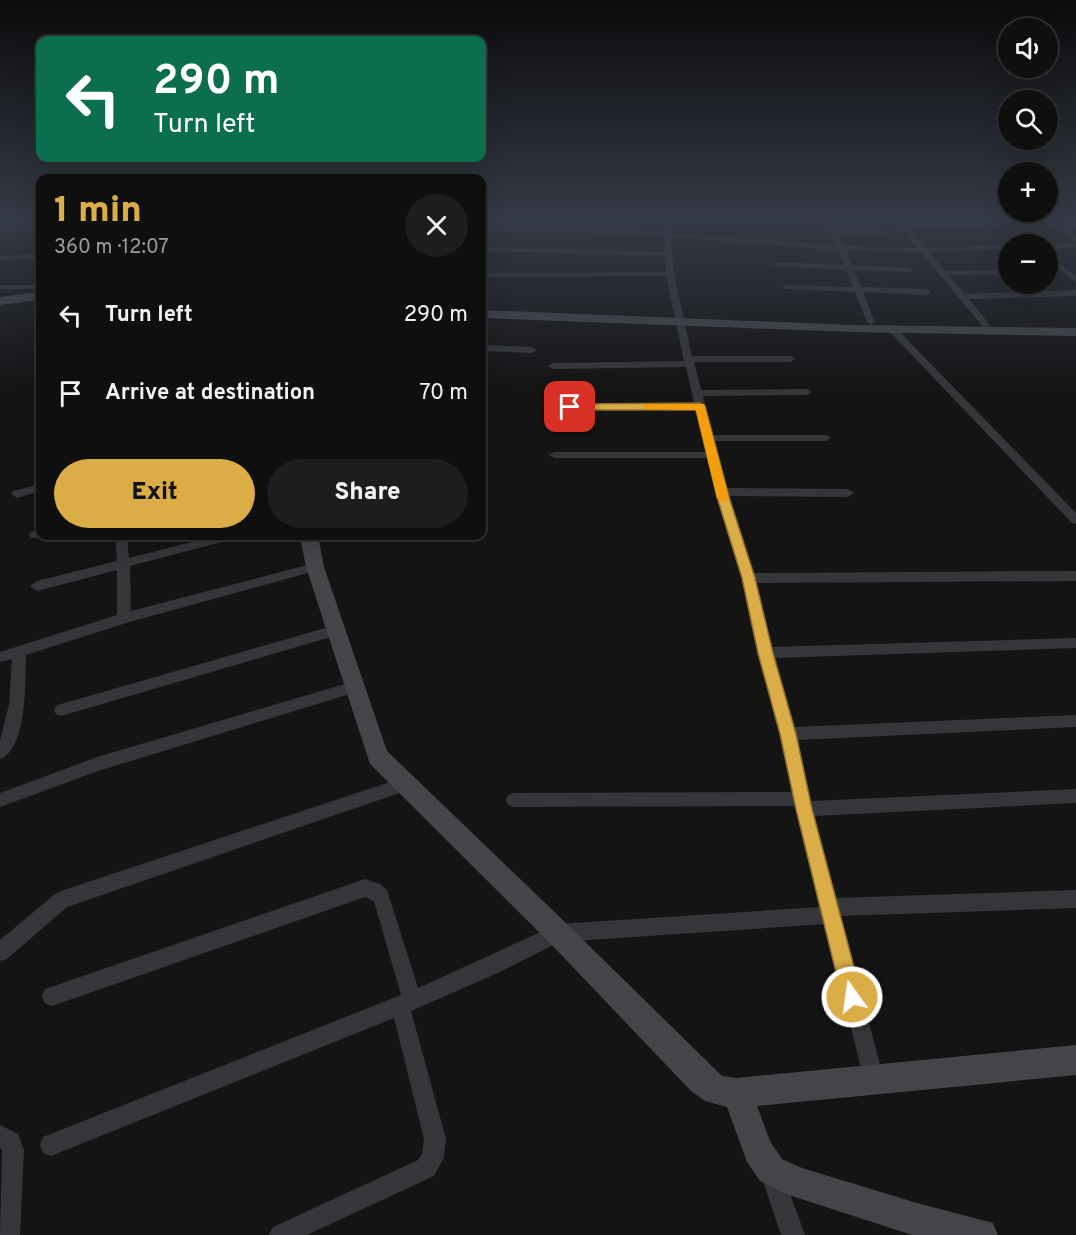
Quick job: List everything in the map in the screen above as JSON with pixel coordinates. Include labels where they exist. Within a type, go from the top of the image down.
[{"type":"street","points":[[486,275],[551,275]]},
{"type":"street","points":[[670,275],[678,318],[712,455],[748,578],[874,1080]]},
{"type":"street","points":[[853,275],[871,322]]},
{"type":"street","points":[[943,275],[986,325]]},
{"type":"street","points":[[0,287],[36,287]]},
{"type":"street","points":[[786,287],[927,292]]},
{"type":"street","points":[[963,297],[1076,293]]},
{"type":"street","points":[[0,301],[36,296]]},
{"type":"street","points":[[0,305],[36,300]]},
{"type":"street","points":[[486,308],[893,330],[1076,332]]},
{"type":"street","points":[[486,314],[986,325],[1076,324]]},
{"type":"street","points":[[893,330],[1076,520]]},
{"type":"street","points":[[486,348],[532,350]]},
{"type":"street","points":[[553,366],[790,359]]},
{"type":"street","points":[[548,407],[807,392]]},
{"type":"street","points":[[708,438],[826,438]]},
{"type":"street","points":[[554,455],[712,455]]},
{"type":"street","points":[[17,494],[36,489]]},
{"type":"street","points":[[722,492],[848,493]]},
{"type":"street","points":[[121,540],[124,618]]},
{"type":"street","points":[[37,586],[213,540]]},
{"type":"street","points":[[310,540],[315,567],[378,757],[408,783],[702,1080],[716,1090],[737,1094],[1076,1060]]},
{"type":"street","points":[[0,657],[124,618],[315,567]]},
{"type":"street","points":[[748,578],[1076,576]]},
{"type":"street","points":[[61,710],[336,630]]},
{"type":"street","points":[[765,653],[1073,647]]},
{"type":"street","points":[[0,752],[10,739],[14,724],[19,652]]},
{"type":"street","points":[[0,800],[97,764],[355,687]]},
{"type":"street","points":[[788,734],[1076,721]]},
{"type":"street","points":[[0,952],[61,900],[408,783]]},
{"type":"street","points":[[514,800],[803,804],[1076,796]]},
{"type":"street","points":[[52,996],[365,888],[374,890],[381,896],[435,1139],[433,1157],[426,1167],[280,1235]]},
{"type":"street","points":[[51,1145],[406,1003],[493,965],[558,933],[830,911],[1076,899]]},
{"type":"street","points":[[737,1094],[758,1151],[771,1170],[793,1235]]},
{"type":"street","points":[[0,1136],[10,1142],[13,1150],[8,1235]]},
{"type":"street","points":[[771,1170],[797,1184],[917,1220],[981,1235]]},
{"type":"slow traffic","points":[[647,407],[700,406],[723,498]]},
{"type":"route","points":[[570,407],[700,406],[723,497],[748,578],[852,997]]}]
